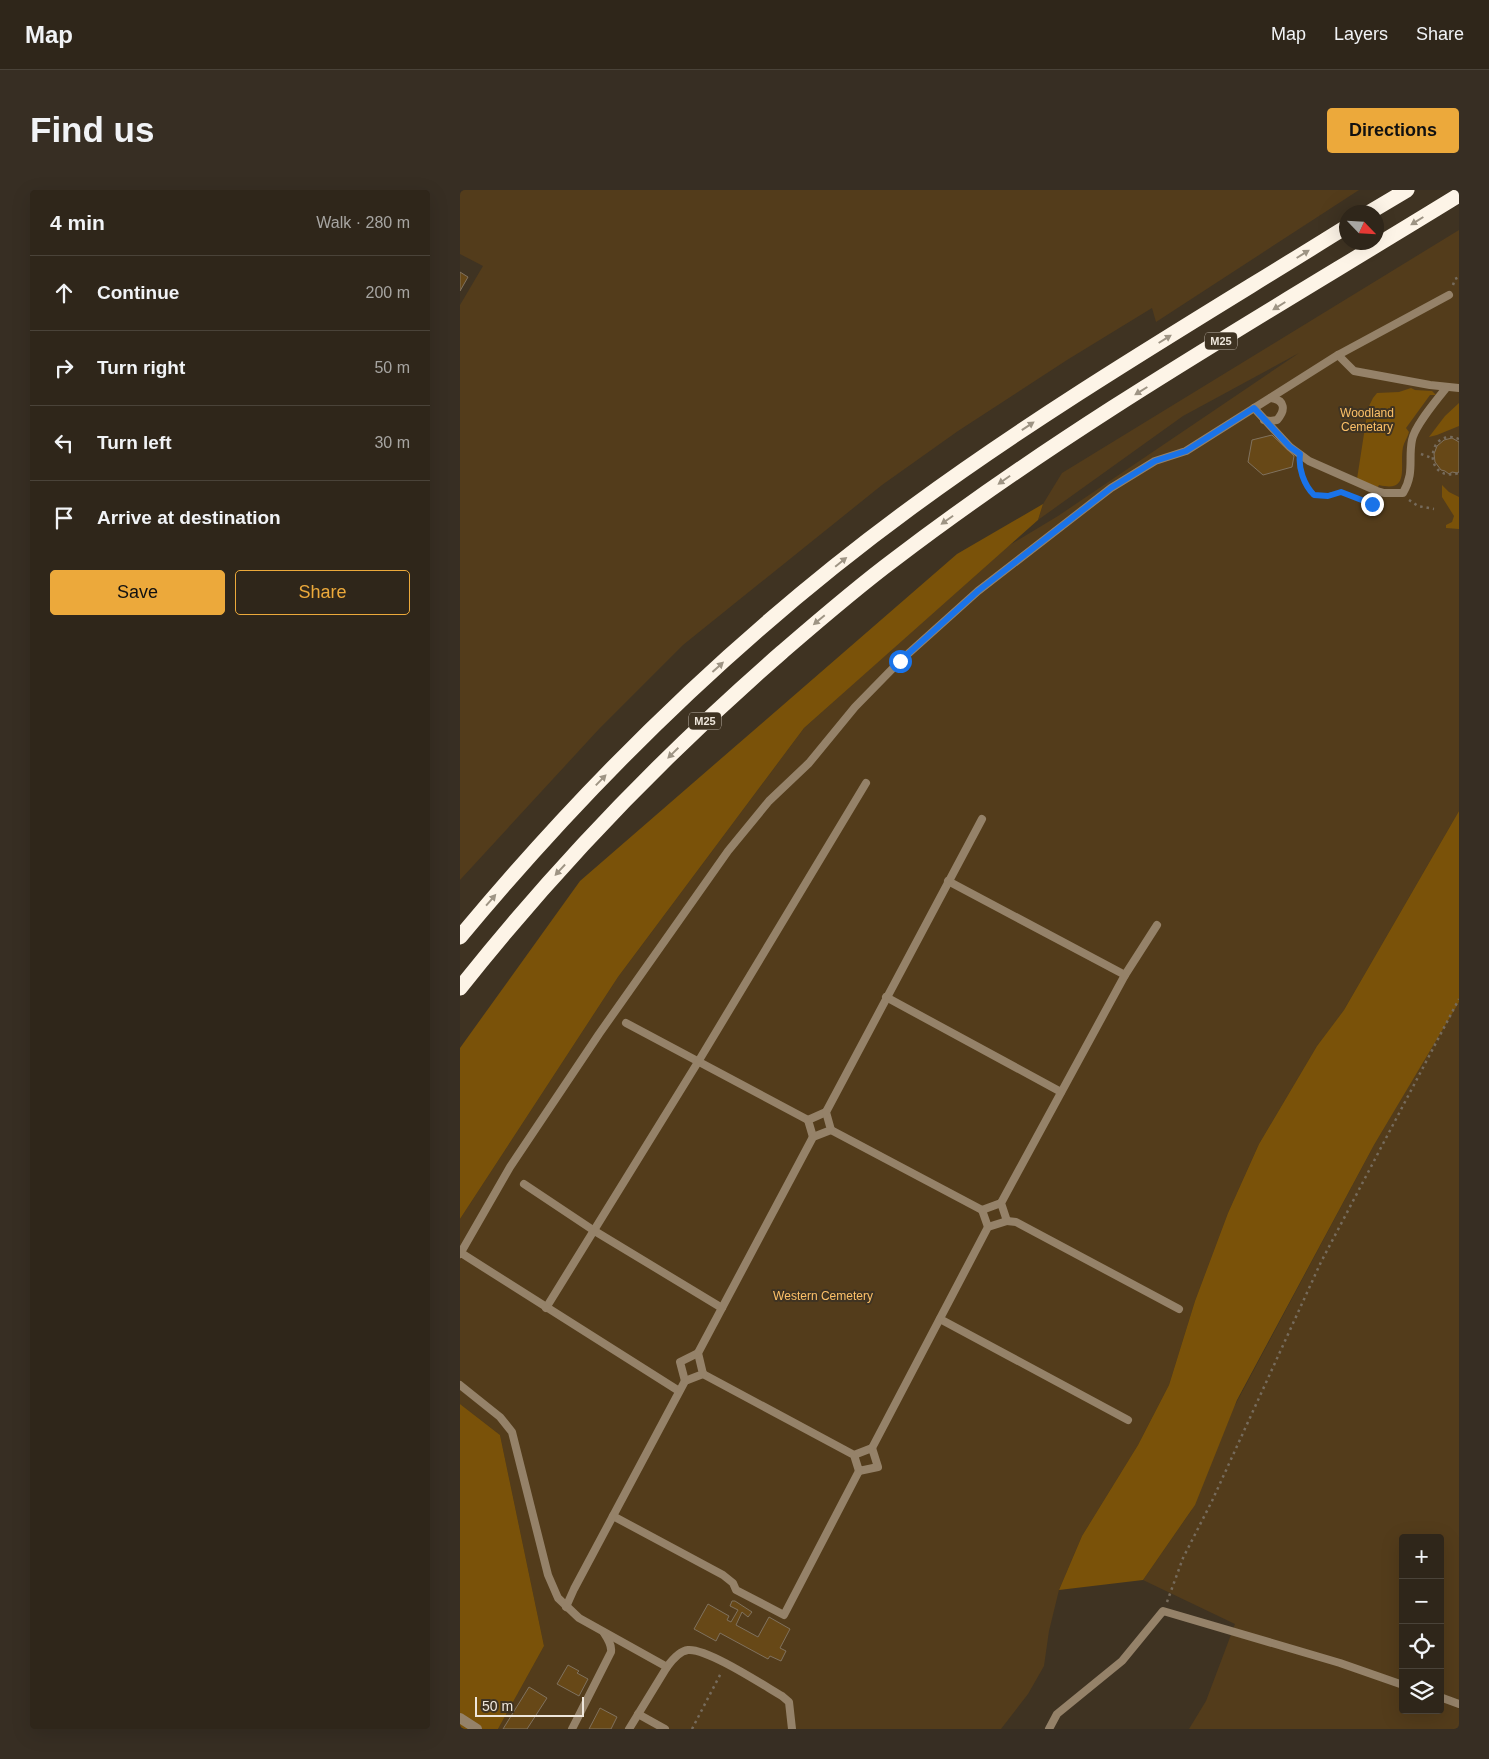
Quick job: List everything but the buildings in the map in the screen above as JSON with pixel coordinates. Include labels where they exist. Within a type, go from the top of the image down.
[{"type":"highway","points":[[1382,205],[1407,190]]},
{"type":"highway","name":"M25","points":[[460,988],[553,878],[674,752],[766,666],[892,561],[979,497],[1083,427],[1459,195]]},
{"type":"highway","name":"M25","points":[[460,937],[526,860],[640,741],[731,654],[827,573],[919,502],[1054,408],[1339,231]]},
{"type":"street","points":[[460,1718],[477,1729]]},
{"type":"lane","points":[[679,1391],[460,1254],[510,1167],[599,1034],[728,851],[769,801],[809,763],[855,707],[900,661],[978,591],[1111,488],[1155,461],[1186,451],[1338,355],[1449,295]]},
{"type":"lane","points":[[1338,355],[1354,371],[1446,388],[1459,388]]},
{"type":"lane","points":[[1254,408],[1290,447],[1325,469],[1384,494],[1403,493],[1409,482],[1411,472],[1412,440],[1415,431],[1446,388]]},
{"type":"lane","points":[[1264,420],[1277,420],[1282,413],[1282,404],[1279,400],[1271,398]]},
{"type":"lane","points":[[546,1308],[698,1062],[866,783]]},
{"type":"lane","points":[[808,1120],[826,1112],[982,819]]},
{"type":"lane","points":[[948,881],[1125,975]]},
{"type":"lane","points":[[982,1210],[1001,1203],[1125,975],[1157,926]]},
{"type":"lane","points":[[886,997],[1061,1092]]},
{"type":"lane","points":[[626,1023],[808,1120],[813,1137]]},
{"type":"lane","points":[[826,1112],[831,1130],[982,1210],[988,1227]]},
{"type":"lane","points":[[685,1381],[680,1362],[698,1354],[813,1137],[831,1130]]},
{"type":"lane","points":[[524,1184],[593,1230],[722,1308]]},
{"type":"lane","points":[[1001,1203],[1007,1221]]},
{"type":"lane","points":[[854,1455],[872,1448],[988,1227],[1007,1221],[1016,1222],[1179,1308]]},
{"type":"lane","points":[[940,1319],[1128,1420]]},
{"type":"lane","points":[[613,1516],[723,1575],[733,1583],[736,1590],[784,1615],[859,1471],[854,1455],[703,1374],[698,1354]]},
{"type":"lane","points":[[566,1607],[679,1391],[685,1381],[703,1374]]},
{"type":"lane","points":[[460,1385],[500,1417],[512,1432],[548,1575],[558,1598],[579,1618],[667,1667]]},
{"type":"lane","points":[[859,1471],[878,1467],[872,1448]]},
{"type":"lane","points":[[1049,1729],[1057,1714],[1122,1661],[1163,1611],[1340,1663],[1399,1684]]},
{"type":"lane","points":[[572,1729],[610,1652],[611,1648],[608,1640],[602,1631]]},
{"type":"lane","points":[[629,1729],[673,1659],[686,1650],[696,1650],[726,1664],[782,1696],[789,1702],[792,1729]]},
{"type":"lane","points":[[1444,1699],[1459,1704]]},
{"type":"lane","points":[[638,1714],[665,1729]]},
{"type":"path","points":[[1459,439],[1450,437],[1439,442],[1432,458],[1441,472],[1453,475],[1459,473]]},
{"type":"path","points":[[1300,454],[1299,464],[1302,473],[1310,492],[1314,495],[1328,496],[1341,492],[1372,504],[1376,503],[1384,494]]},
{"type":"path","points":[[1403,493],[1412,503],[1434,509]]},
{"type":"path","points":[[1163,1611],[1184,1558],[1321,1262],[1459,999]]},
{"type":"path","points":[[692,1729],[726,1664]]},
{"type":"green space","points":[[460,190],[1359,190],[1156,322],[1152,308],[1067,360],[958,431],[882,485],[683,645],[599,729],[460,880],[460,305],[483,266],[460,254]]},
{"type":"green space","name":"Western Cemetery","points":[[1459,230],[1459,811],[1344,1010],[1317,1046],[1259,1144],[1228,1213],[1195,1301],[1169,1385],[1138,1445],[1082,1536],[1059,1590],[1049,1631],[1044,1666],[1028,1694],[1001,1729],[498,1729],[544,1646],[500,1435],[460,1404],[460,1219],[618,977],[804,728],[1003,549],[1058,516],[1299,353],[1183,416],[1038,520],[1043,504],[1062,473]]},
{"type":"green space","name":"Woodland Cemetary","points":[[1411,388],[1432,391],[1436,395],[1430,395],[1406,428],[1409,432],[1403,447],[1400,482],[1396,485],[1379,485],[1378,487],[1357,479],[1368,408],[1373,398],[1377,393],[1399,392]]},
{"type":"green space","points":[[1459,403],[1459,426],[1429,437],[1445,416]]},
{"type":"green space","points":[[1442,485],[1449,492],[1459,497],[1459,529],[1446,528],[1446,525],[1452,522],[1454,516],[1442,497]]},
{"type":"green space","points":[[1043,504],[1038,520],[804,728],[618,977],[460,1219],[460,1048],[580,881],[957,554]]},
{"type":"green space","points":[[1459,811],[1459,1002],[1374,1145],[1237,1400],[1195,1505],[1143,1580],[1059,1590],[1082,1536],[1138,1445],[1169,1385],[1195,1301],[1228,1213],[1259,1144],[1317,1046],[1344,1010]]},
{"type":"green space","points":[[1459,1001],[1459,1729],[1189,1729],[1206,1701],[1235,1624],[1143,1580],[1191,1511],[1234,1407],[1374,1145]]},
{"type":"green space","points":[[460,1404],[500,1435],[544,1646],[498,1729],[460,1729]]},
{"type":"route","points":[[900,661],[978,591],[1111,488],[1155,461],[1186,451],[1254,408],[1290,447],[1300,454],[1299,464],[1310,492],[1319,496],[1328,496],[1341,492],[1372,504]]}]
